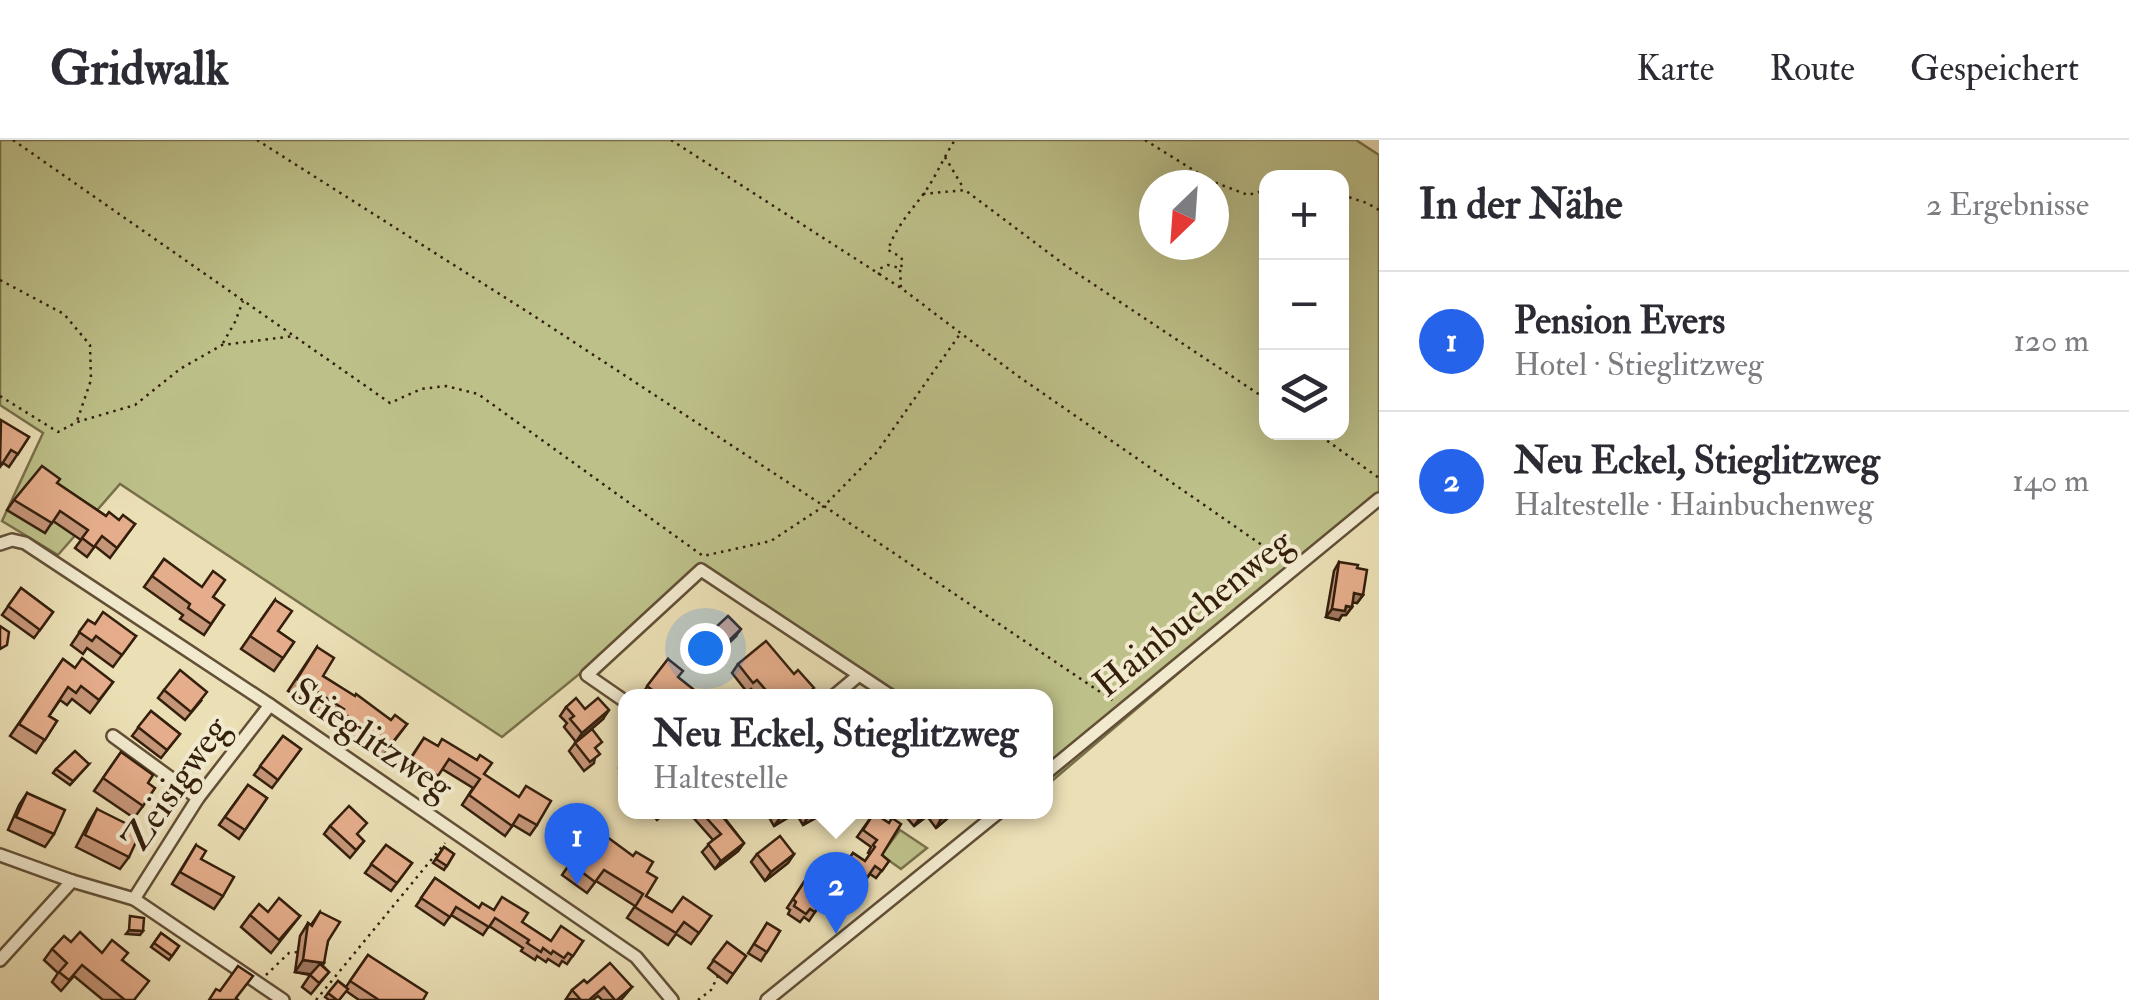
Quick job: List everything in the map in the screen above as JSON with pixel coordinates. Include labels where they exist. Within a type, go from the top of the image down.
[{"type":"street","name":"Hainbuchenweg","points":[[1053,767],[1379,498]]},
{"type":"street","name":"Stieglitzweg","points":[[0,544],[12,540],[25,542],[270,706],[636,956],[672,1000]]},
{"type":"street","points":[[618,697],[587,676],[701,570],[881,689]]},
{"type":"street","points":[[842,689],[859,674]]},
{"type":"street","name":"Zeisigweg","points":[[134,899],[198,798],[270,706]]},
{"type":"street","points":[[113,736],[198,798]]},
{"type":"street","points":[[767,1000],[990,819]]},
{"type":"street","points":[[0,855],[72,882],[134,899],[283,1000]]},
{"type":"street","points":[[0,960],[72,882]]},
{"type":"path","points":[[13,140],[390,403],[422,389],[446,386],[478,394],[704,556],[771,541],[824,506],[877,452],[960,334]]},
{"type":"path","points":[[257,140],[531,314],[1124,708]]},
{"type":"path","points":[[671,140],[901,288],[960,334],[1295,568]]},
{"type":"path","points":[[901,288],[901,258],[888,250],[890,244],[954,140]]},
{"type":"path","points":[[1146,140],[1211,181],[1248,194],[1259,192]]},
{"type":"path","points":[[944,156],[964,190],[1066,266],[1259,393]]},
{"type":"path","points":[[923,194],[964,190]]},
{"type":"path","points":[[1349,197],[1379,210]]},
{"type":"path","points":[[879,275],[880,269],[888,265],[900,268]]},
{"type":"path","points":[[0,280],[64,314],[90,345],[91,380],[77,422]]},
{"type":"path","points":[[222,345],[243,301]]},
{"type":"path","points":[[0,396],[58,432],[77,422],[135,406],[180,370],[222,345],[294,336]]},
{"type":"path","points":[[1326,440],[1379,478]]},
{"type":"path","points":[[316,1000],[455,832]]},
{"type":"path","points":[[258,984],[289,953],[298,952]]},
{"type":"path","points":[[698,1000],[718,976]]},
{"type":"green space","points":[[0,140],[1356,140],[1379,155],[1379,502],[1053,780],[1053,689],[871,689],[702,574],[502,737],[120,484],[58,555],[2,521],[43,433],[0,405]]},
{"type":"green space","points":[[900,830],[927,848],[901,869],[881,855]]},
{"type":"building","points":[[1,420],[29,437],[18,454],[11,450],[2,464],[0,462]]},
{"type":"building","points":[[42,466],[60,479],[57,483],[106,516],[109,512],[119,520],[123,515],[135,524],[117,548],[102,536],[94,547],[82,538],[88,530],[60,511],[52,523],[14,500]]},
{"type":"building","points":[[164,559],[202,587],[213,571],[225,580],[213,597],[224,605],[211,624],[152,576]]},
{"type":"building","points":[[1339,562],[1367,570],[1363,595],[1354,593],[1352,607],[1346,606],[1345,611],[1332,609]]},
{"type":"building","points":[[21,588],[53,612],[40,630],[8,606]]},
{"type":"building","points":[[275,600],[292,611],[278,631],[294,642],[283,658],[250,636]]},
{"type":"building","points":[[103,612],[136,636],[122,655],[96,636],[92,641],[79,632],[88,620],[95,624]]},
{"type":"building","points":[[728,616],[741,629],[715,654],[702,640]]},
{"type":"building","points":[[0,626],[9,632],[7,645],[0,649]]},
{"type":"building","points":[[766,641],[794,674],[798,670],[814,688],[765,689],[757,680],[753,683],[738,664]]},
{"type":"building","points":[[317,647],[334,658],[323,676],[391,720],[395,715],[407,724],[388,748],[342,712],[344,709],[297,679]]},
{"type":"building","points":[[82,658],[113,682],[99,700],[81,686],[76,693],[68,687],[49,716],[57,721],[45,740],[19,724],[63,659],[75,668]]},
{"type":"building","points":[[668,659],[683,671],[678,677],[693,689],[651,689],[647,686]]},
{"type":"building","points":[[180,670],[207,692],[191,712],[164,690]]},
{"type":"building","points":[[576,698],[585,709],[598,698],[609,710],[582,733],[566,707]]},
{"type":"building","points":[[151,711],[180,734],[167,750],[138,727]]},
{"type":"building","points":[[592,729],[602,742],[595,748],[600,754],[590,762],[575,743]]},
{"type":"building","points":[[283,736],[301,749],[278,780],[260,766]]},
{"type":"building","points":[[424,738],[438,746],[442,739],[477,760],[480,755],[492,763],[484,774],[519,797],[526,786],[551,801],[537,825],[519,815],[512,826],[469,795],[480,779],[449,759],[438,776],[411,758]]},
{"type":"building","points":[[75,751],[89,764],[73,781],[56,769]]},
{"type":"building","points":[[121,752],[153,775],[148,783],[155,788],[143,806],[103,778]]},
{"type":"building","points":[[248,785],[267,798],[245,830],[225,817]]},
{"type":"building","points":[[27,793],[65,810],[54,834],[16,817]]},
{"type":"building","points":[[349,806],[367,823],[357,834],[364,841],[356,850],[330,826]]},
{"type":"building","points":[[97,809],[141,831],[129,857],[85,835]]},
{"type":"building","points":[[576,814],[633,856],[636,852],[653,862],[647,872],[657,878],[646,896],[672,912],[683,897],[711,916],[699,933],[684,922],[676,933],[635,907],[643,894],[604,870],[595,882],[570,863],[589,838],[569,823]]},
{"type":"building","points":[[707,819],[724,819],[744,843],[721,861],[708,844],[721,834]]},
{"type":"building","points":[[870,819],[889,823],[894,819],[901,824],[882,855],[889,861],[882,871],[875,866],[864,882],[853,874],[850,879],[840,872],[853,853],[865,861],[875,847],[877,840],[863,830]]},
{"type":"building","points":[[780,836],[794,854],[771,872],[757,854]]},
{"type":"building","points":[[196,845],[206,851],[201,859],[234,877],[223,896],[180,872]]},
{"type":"building","points":[[386,845],[412,863],[397,883],[371,864]]},
{"type":"building","points":[[444,847],[454,854],[447,866],[436,859]]},
{"type":"building","points":[[435,878],[479,908],[482,903],[494,910],[502,897],[528,913],[522,922],[551,941],[561,926],[583,941],[573,956],[568,953],[564,958],[543,948],[541,952],[495,918],[489,927],[456,907],[450,917],[421,898]]},
{"type":"building","points":[[816,878],[828,885],[822,894],[825,897],[815,912],[810,909],[806,914],[794,906],[793,899],[804,882],[811,886]]},
{"type":"building","points":[[279,898],[300,916],[279,940],[250,915],[259,904],[268,912]]},
{"type":"building","points":[[320,912],[340,922],[328,941],[324,963],[303,960],[308,923],[312,926]]},
{"type":"building","points":[[130,916],[144,918],[143,931],[129,930]]},
{"type":"building","points":[[767,923],[780,931],[767,952],[754,944]]},
{"type":"building","points":[[80,932],[102,953],[112,940],[128,953],[122,960],[149,981],[134,1000],[125,1000],[82,965],[69,980],[59,972],[67,963],[52,949],[64,936],[71,942]]},
{"type":"building","points":[[161,933],[179,946],[172,956],[154,943]]},
{"type":"building","points":[[727,942],[746,956],[733,974],[713,960]]},
{"type":"building","points":[[368,955],[427,993],[423,1000],[379,1000],[350,981]]},
{"type":"building","points":[[610,963],[632,987],[617,1000],[604,987],[589,1000],[581,1000],[572,990]]},
{"type":"building","points":[[320,964],[329,972],[319,983],[310,975]]},
{"type":"building","points":[[238,966],[253,976],[238,1000],[209,1000],[216,989],[220,991]]},
{"type":"building","points":[[338,981],[348,989],[337,1000],[328,993]]},
{"type":"place","name":"Pension Evers","points":[[577,885]]},
{"type":"place","name":"Neu Eckel, Stieglitzweg","points":[[836,934]]}]
